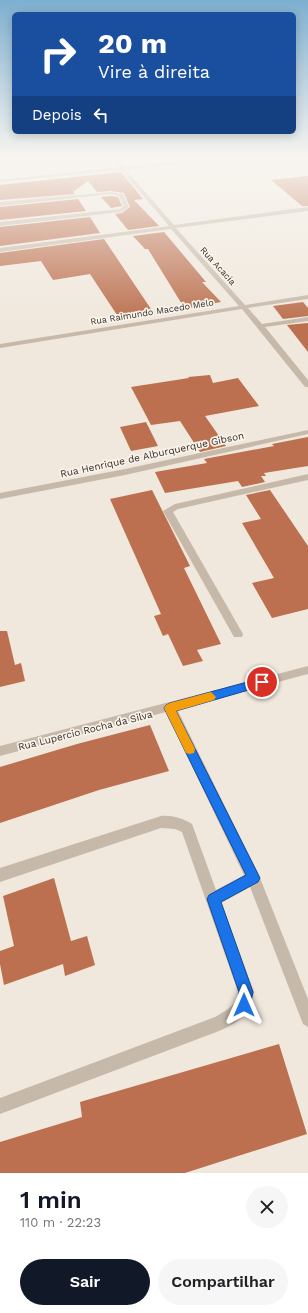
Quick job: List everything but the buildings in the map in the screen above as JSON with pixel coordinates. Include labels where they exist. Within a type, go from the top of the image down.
[{"type":"street","points":[[0,224],[92,213]]},
{"type":"street","name":"Rua Acacia","points":[[159,213],[260,326],[308,384]]},
{"type":"street","points":[[0,250],[281,213]]},
{"type":"street","name":"Rua Raimundo Macedo Melo","points":[[0,346],[308,297]]},
{"type":"street","points":[[260,326],[308,319]]},
{"type":"street","name":"Rua Henrique de Alburquerque Gibson","points":[[0,496],[125,472],[308,432]]},
{"type":"street","points":[[238,634],[168,511],[175,507],[308,477]]},
{"type":"street","name":"Rua Lupercio Rocha da Silva","points":[[0,751],[170,708],[308,670]]},
{"type":"street","points":[[170,708],[253,878],[308,1019]]},
{"type":"street","points":[[0,875],[161,822],[179,822],[187,828],[214,899],[246,992],[244,1005],[234,1016],[2,1107],[0,1106]]},
{"type":"street","points":[[214,899],[253,878]]},
{"type":"slow traffic","points":[[190,749],[170,708],[211,697]]},
{"type":"route","points":[[244,1005],[246,992],[214,899],[253,878],[170,708],[262,682]]}]
